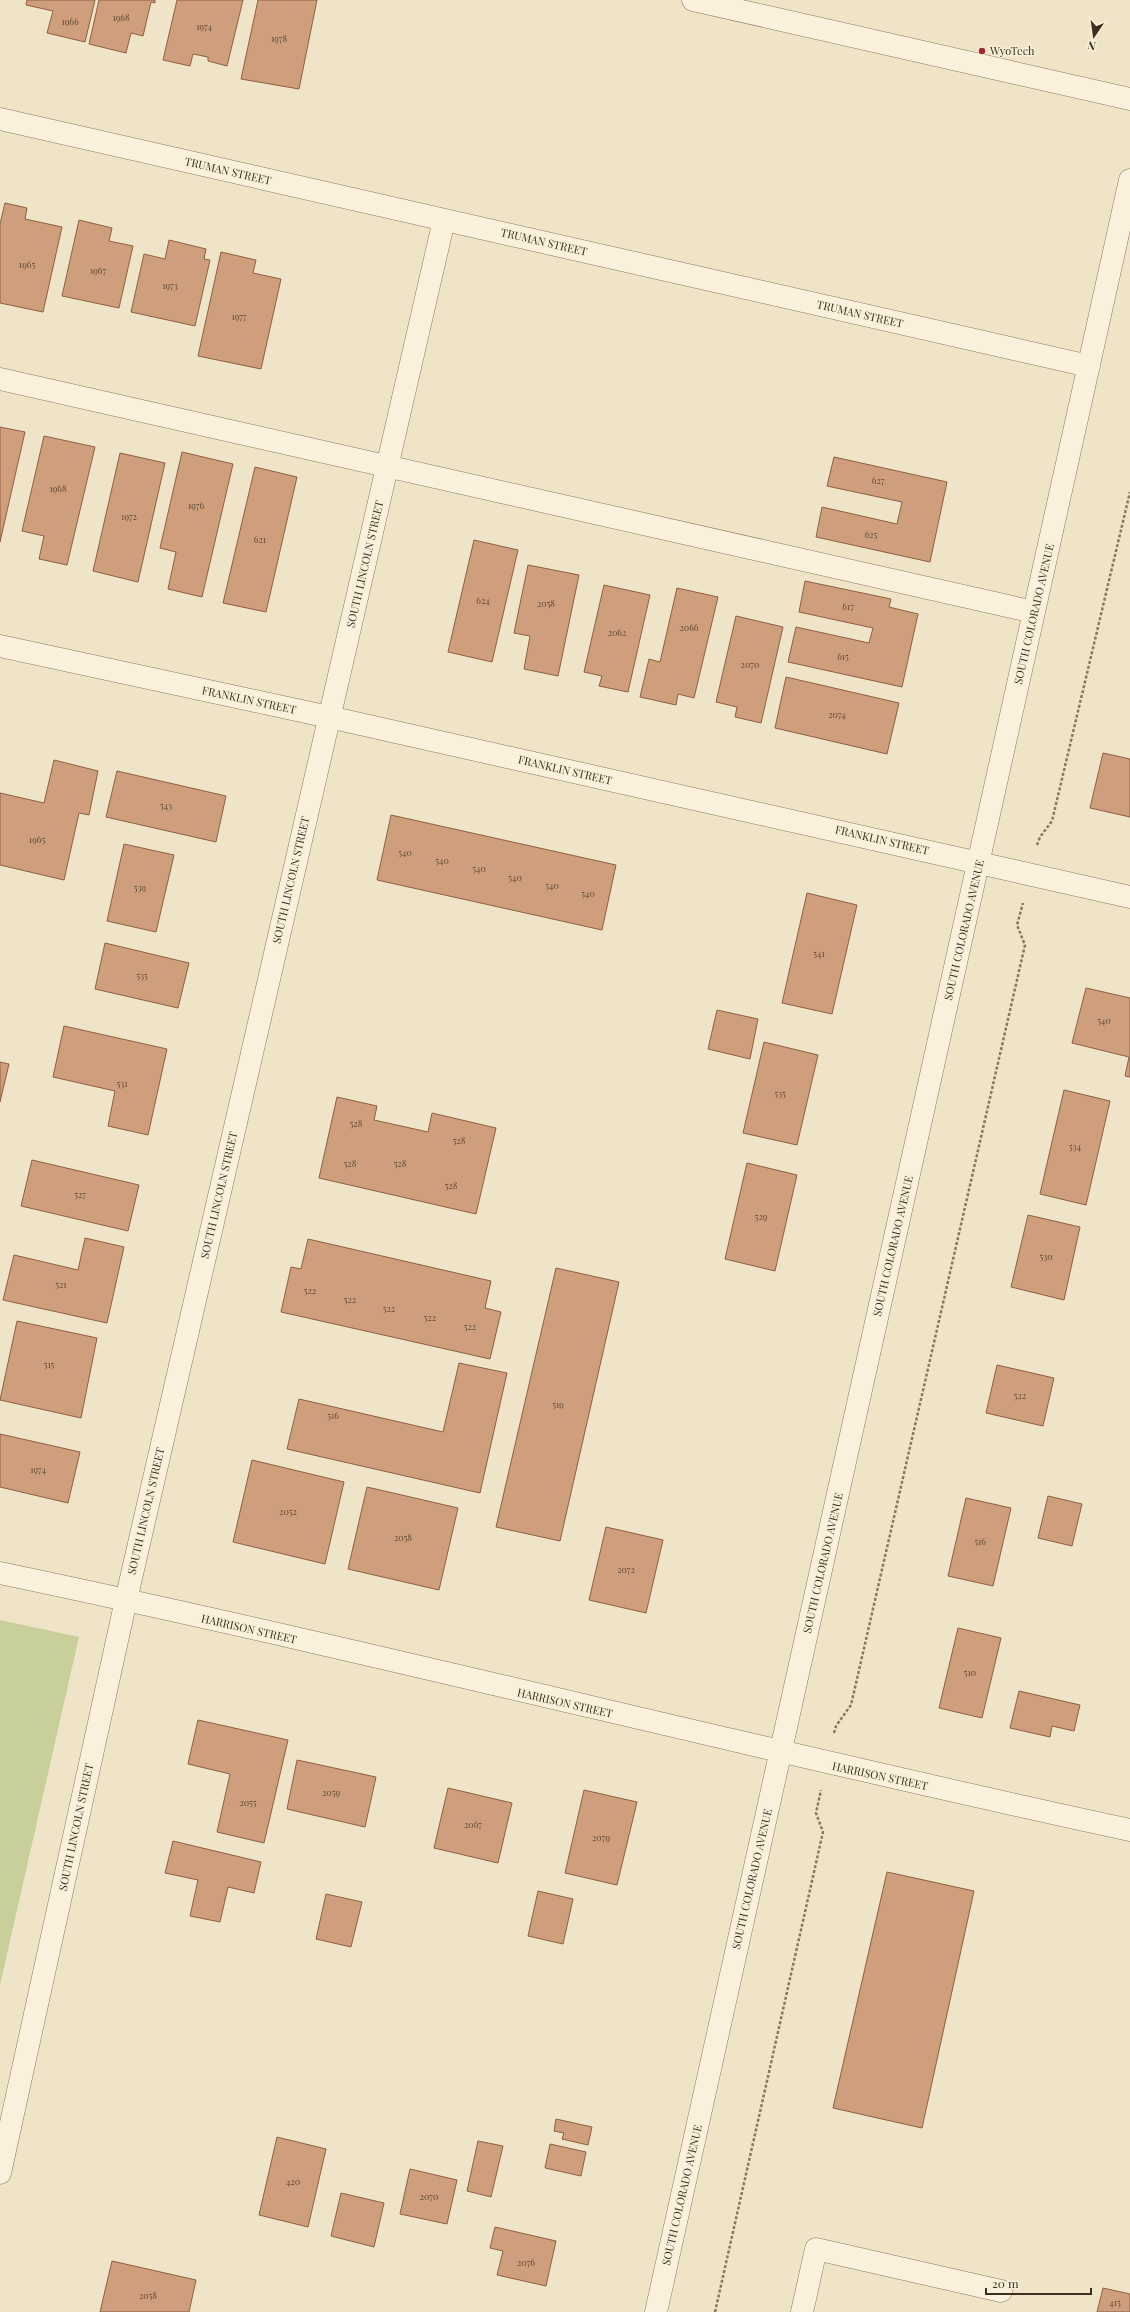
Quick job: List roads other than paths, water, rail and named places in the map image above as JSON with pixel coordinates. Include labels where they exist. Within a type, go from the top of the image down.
[{"type":"street","points":[[693,0],[1130,98]]},
{"type":"street","name":"TRUMAN STREET","points":[[0,119],[1089,366]]},
{"type":"street","name":"SOUTH COLORADO AVENUE","points":[[656,2312],[1130,180]]},
{"type":"street","name":"SOUTH LINCOLN STREET","points":[[0,2173],[126,1600],[444,220]]},
{"type":"street","points":[[0,379],[1034,612]]},
{"type":"street","name":"FRANKLIN STREET","points":[[1,652],[329,717],[1130,897]]},
{"type":"street","name":"HARRISON STREET","points":[[0,1573],[126,1600],[780,1753],[1130,1830]]},
{"type":"street","points":[[802,2312],[816,2248],[1001,2291]]},
{"type":"place","name":"WyoTech","points":[[982,51]]}]
